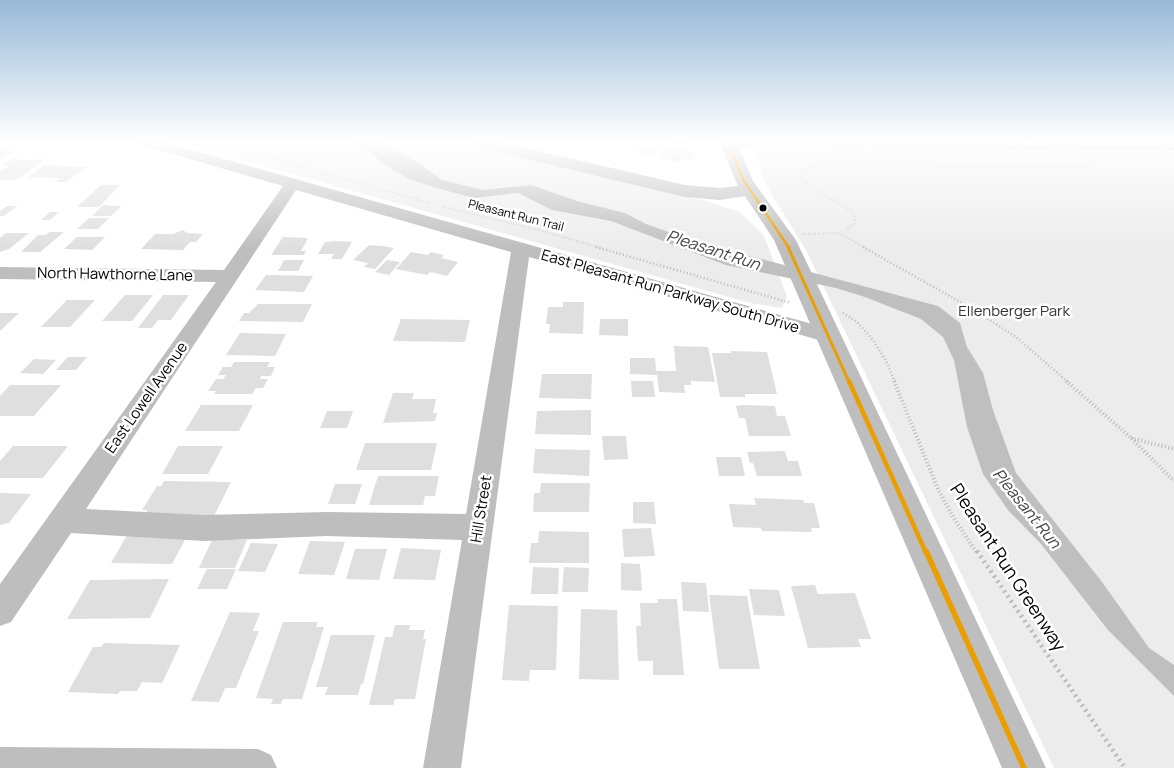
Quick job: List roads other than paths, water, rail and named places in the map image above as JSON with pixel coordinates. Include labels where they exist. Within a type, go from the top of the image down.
[{"type":"main road","points":[[625,177],[685,191],[724,194],[749,189]]},
{"type":"main road","points":[[743,177],[749,189],[793,237],[824,314],[1024,768]]},
{"type":"street","name":"East Pleasant Run Parkway South Drive","points":[[267,177],[521,250],[824,314]]},
{"type":"street","name":"East Lowell Avenue","points":[[0,611],[292,184]]},
{"type":"street","name":"Hill Street","points":[[442,768],[521,250]]},
{"type":"street","name":"North Hawthorne Lane","points":[[0,273],[230,276]]},
{"type":"street","points":[[63,520],[204,528],[327,524],[451,528],[479,526]]},
{"type":"street","points":[[0,766],[258,768]]},
{"type":"water","name":"Pleasant Run","points":[[405,177],[438,177],[442,180],[483,190],[531,185],[577,201],[625,213],[646,224],[694,241],[938,306],[960,323],[967,347],[983,373],[993,410],[1016,473],[1102,582],[1149,648],[1174,665],[1174,696],[1108,630],[1041,544],[1008,510],[983,474],[967,427],[954,360],[943,337],[921,319],[836,288],[726,265],[611,221],[552,210],[518,193],[474,198]]},
{"type":"park label","name":"Ellenberger Park","points":[[1014,312]]}]
